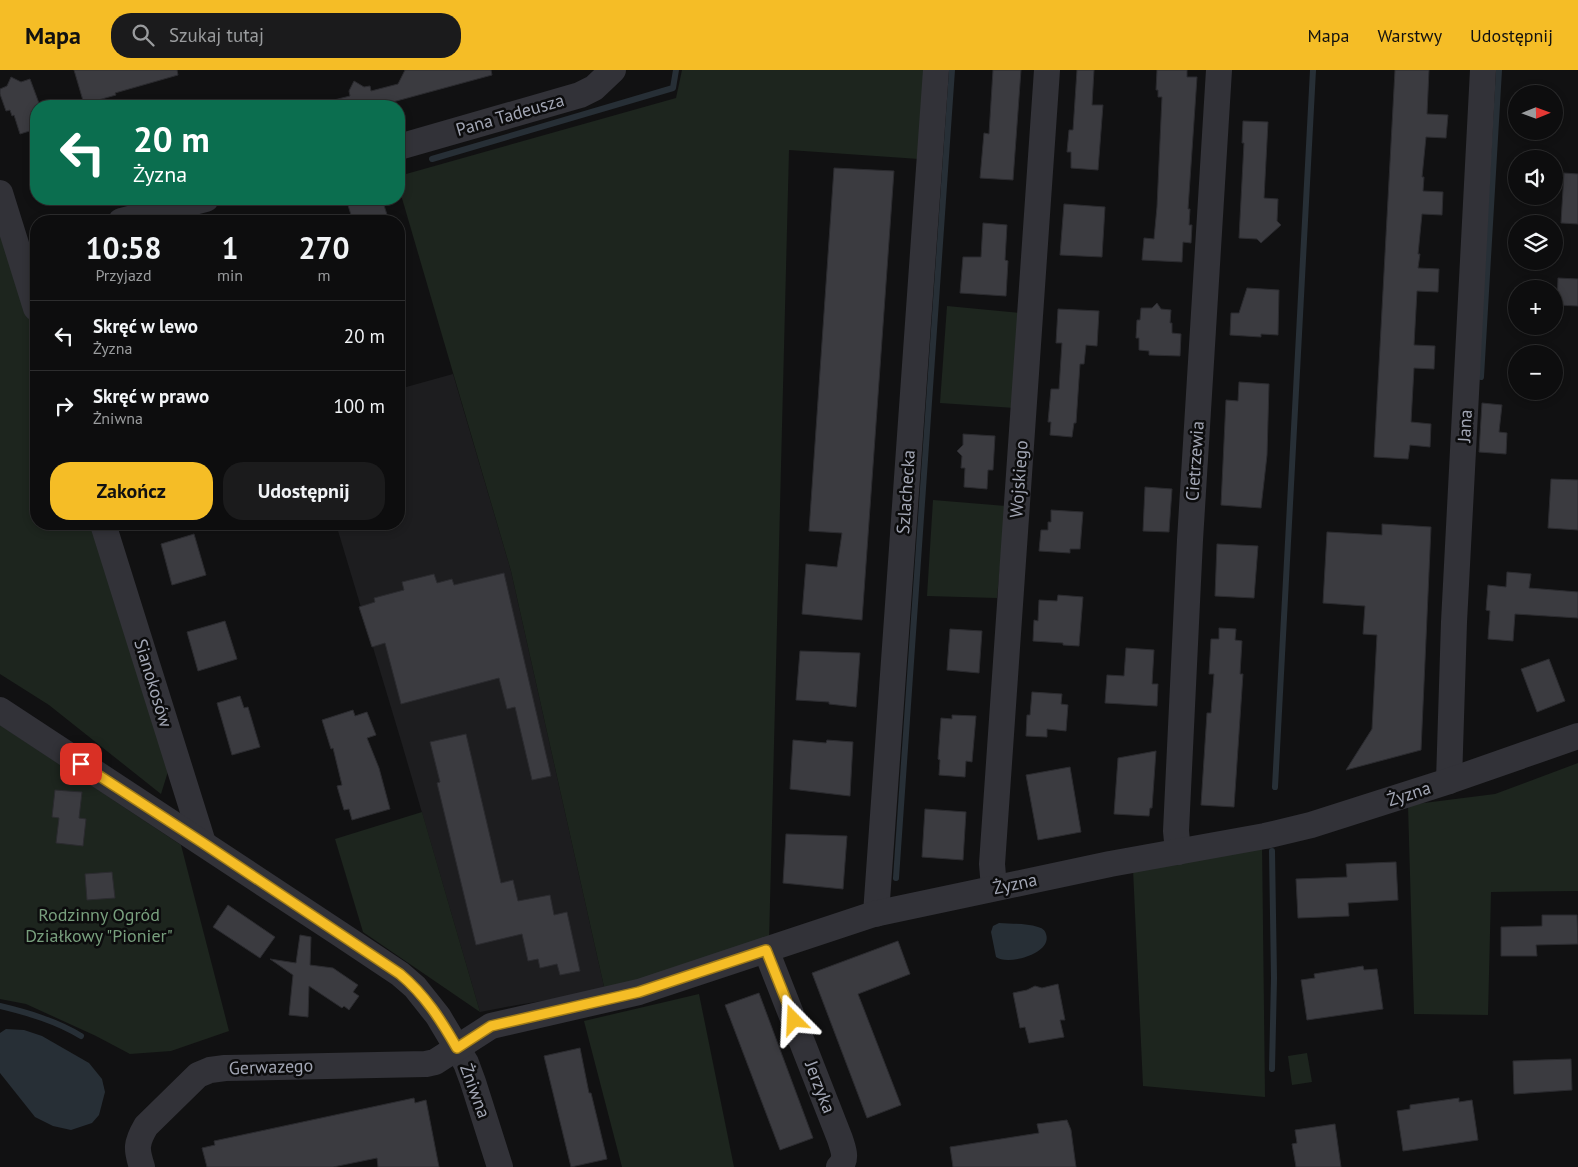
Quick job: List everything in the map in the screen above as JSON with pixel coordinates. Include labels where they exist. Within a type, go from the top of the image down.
[{"type":"street","name":"Pana Tadeusza","points":[[405,144],[580,95],[594,88],[613,70]]},
{"type":"street","name":"Szlachecka","points":[[876,914],[936,70]]},
{"type":"street","name":"Wojskiego","points":[[994,888],[992,864],[1047,70]]},
{"type":"street","name":"Cietrzewia","points":[[1178,852],[1176,831],[1185,636],[1219,70]]},
{"type":"street","name":"Jana","points":[[1448,781],[1454,622],[1483,70]]},
{"type":"street","points":[[0,194],[27,246],[30,267]]},
{"type":"street","points":[[144,215],[183,205]]},
{"type":"street","name":"Sianokosów","points":[[106,530],[203,843]]},
{"type":"street","name":"Żniwna","points":[[0,710],[400,974],[415,987],[428,1002],[457,1048],[473,1082],[500,1167]]},
{"type":"street","name":"Żyzna","points":[[457,1048],[491,1026],[639,992],[876,914],[994,888],[1265,836],[1311,825],[1448,781],[1578,736]]},
{"type":"street","name":"Jerzyka","points":[[766,950],[840,1139],[844,1163],[839,1167]]},
{"type":"street","name":"Gerwazego","points":[[142,1167],[137,1146],[146,1126],[198,1075],[210,1070],[225,1068],[426,1064],[435,1062],[457,1048]]},
{"type":"shaded area","points":[[453,374],[511,571],[605,991],[480,1012],[338,530],[405,530],[405,387]]},
{"type":"shaded area","points":[[999,923],[1039,927],[1046,933],[1046,941],[1043,947],[1028,956],[1009,960],[996,957],[991,932],[993,926]]},
{"type":"shaded area","points":[[6,1029],[24,1030],[42,1036],[89,1063],[102,1079],[105,1092],[99,1115],[92,1123],[71,1130],[53,1126],[35,1117],[0,1073],[0,1033]]},
{"type":"green space","points":[[682,70],[925,70],[919,159],[789,150],[769,942],[605,991],[511,571],[404,205],[405,174],[676,98]]},
{"type":"green space","points":[[0,224],[30,321],[30,530],[96,530],[170,765],[161,794],[49,705],[0,674]]},
{"type":"green space","points":[[947,306],[1020,313],[1015,408],[940,403]]},
{"type":"green space","points":[[933,500],[1006,506],[997,598],[927,596]]},
{"type":"green space","name":"Rodzinny Ogród Działkowy \"Pionier\"","points":[[0,725],[181,845],[229,1031],[171,1051],[130,1054],[26,1004],[0,999]]},
{"type":"green space","points":[[1578,763],[1578,891],[1491,892],[1488,1015],[1414,1014],[1408,805],[1495,794]]},
{"type":"green space","points":[[422,812],[480,1012],[363,932],[335,839]]},
{"type":"green space","points":[[1262,842],[1265,1097],[1143,1086],[1133,869]]},
{"type":"green space","points":[[699,994],[734,1167],[622,1167],[584,1021]]},
{"type":"green space","points":[[1307,1053],[1312,1082],[1292,1085],[1288,1056]]},
{"type":"building","points":[[74,70],[177,70],[178,75],[115,93],[116,95],[98,100],[83,100]]},
{"type":"building","points":[[405,70],[491,70],[492,75],[400,100],[334,100],[350,96],[349,91],[354,81],[364,87],[370,86],[371,91],[398,84]]},
{"type":"building","points":[[993,70],[1021,70],[1013,180],[980,178],[984,133],[989,134]]},
{"type":"building","points":[[1077,70],[1094,70],[1092,105],[1103,105],[1098,170],[1071,168],[1071,152],[1067,152],[1069,130],[1073,130]]},
{"type":"building","points":[[1157,70],[1187,70],[1187,77],[1197,77],[1188,209],[1190,209],[1189,225],[1192,225],[1191,243],[1183,242],[1182,262],[1142,260],[1144,238],[1154,239],[1157,207],[1162,97],[1158,97],[1158,90],[1156,90]]},
{"type":"building","points":[[1395,70],[1429,70],[1427,114],[1448,115],[1446,138],[1426,137],[1422,177],[1424,177],[1423,191],[1443,192],[1442,215],[1422,214],[1418,254],[1420,254],[1418,268],[1439,269],[1438,292],[1417,291],[1414,345],[1435,346],[1434,369],[1414,368],[1411,422],[1431,424],[1430,447],[1410,445],[1408,459],[1374,457]]},
{"type":"building","points":[[11,77],[21,82],[30,79],[38,100],[30,100],[30,131],[20,134],[14,115],[12,116],[10,110],[6,111],[0,89],[7,86]]},
{"type":"building","points":[[1243,121],[1268,122],[1264,198],[1278,199],[1277,221],[1281,225],[1261,243],[1257,239],[1239,238],[1244,143],[1242,143]]},
{"type":"building","points":[[834,168],[894,171],[862,620],[802,614],[806,564],[837,567],[842,533],[809,531]]},
{"type":"building","points":[[1564,173],[1578,174],[1578,224],[1563,223],[1561,215]]},
{"type":"building","points":[[1064,204],[1105,207],[1102,257],[1060,255]]},
{"type":"building","points":[[348,205],[384,205],[387,215],[351,215]]},
{"type":"building","points":[[983,223],[1007,225],[1005,260],[1008,261],[1006,296],[960,293],[963,257],[981,257]]},
{"type":"building","points":[[1558,278],[1578,279],[1578,306],[1563,305],[1563,280],[1558,280]]},
{"type":"building","points":[[1247,288],[1279,290],[1278,335],[1261,334],[1261,337],[1230,335],[1231,313],[1239,313]]},
{"type":"building","points":[[1157,303],[1161,309],[1171,310],[1170,323],[1172,323],[1172,333],[1181,334],[1180,356],[1149,355],[1149,351],[1139,350],[1139,338],[1136,338],[1137,320],[1140,320],[1141,308],[1152,308]]},
{"type":"building","points":[[1058,309],[1099,311],[1097,346],[1086,345],[1084,364],[1080,364],[1076,423],[1074,423],[1072,437],[1050,435],[1051,422],[1048,422],[1051,389],[1059,389],[1062,343],[1056,343]]},
{"type":"building","points":[[1239,382],[1269,384],[1267,455],[1261,508],[1221,505],[1226,400],[1238,401]]},
{"type":"building","points":[[1482,403],[1502,405],[1499,432],[1507,433],[1506,454],[1479,452]]},
{"type":"building","points":[[963,434],[995,436],[993,470],[988,470],[987,489],[964,487],[965,468],[961,468],[962,456],[957,451],[963,445]]},
{"type":"building","points":[[1551,479],[1578,480],[1578,530],[1548,528]]},
{"type":"building","points":[[1145,487],[1172,489],[1169,532],[1143,531]]},
{"type":"building","points":[[1051,510],[1083,512],[1080,549],[1070,549],[1070,553],[1039,551],[1041,530],[1048,530],[1048,522],[1051,522]]},
{"type":"building","points":[[1382,524],[1431,527],[1421,750],[1346,770],[1372,729],[1377,635],[1363,634],[1365,606],[1323,603],[1327,532],[1382,535]]},
{"type":"building","points":[[194,534],[206,575],[172,585],[161,544]]},
{"type":"building","points":[[1217,544],[1258,546],[1254,598],[1215,596]]},
{"type":"building","points":[[1507,572],[1531,574],[1529,588],[1578,592],[1578,618],[1515,614],[1513,641],[1488,639],[1490,611],[1486,610],[1488,585],[1506,587]]},
{"type":"building","points":[[504,573],[551,776],[532,780],[515,707],[507,709],[499,678],[401,704],[385,643],[372,647],[359,607],[375,602],[374,598],[404,590],[402,582],[434,574],[437,583],[452,579],[454,585]]},
{"type":"building","points":[[1058,595],[1083,597],[1079,646],[1033,641],[1034,620],[1038,621],[1039,600],[1057,601]]},
{"type":"building","points":[[225,621],[237,659],[198,671],[187,632]]},
{"type":"building","points":[[1219,628],[1236,629],[1235,640],[1242,641],[1240,674],[1243,674],[1234,807],[1201,805],[1207,713],[1211,713],[1214,674],[1209,674],[1211,639],[1219,639]]},
{"type":"building","points":[[950,629],[982,631],[979,673],[947,670]]},
{"type":"building","points":[[1126,648],[1154,650],[1152,684],[1158,684],[1157,706],[1105,703],[1107,675],[1124,676]]},
{"type":"building","points":[[800,651],[860,653],[856,707],[829,704],[829,702],[796,700]]},
{"type":"building","points":[[1549,659],[1565,701],[1537,712],[1521,669]]},
{"type":"building","points":[[1032,692],[1062,694],[1061,704],[1068,705],[1066,731],[1047,729],[1047,737],[1026,736],[1027,715],[1030,715]]},
{"type":"building","points":[[240,696],[244,708],[248,707],[260,747],[232,755],[217,703]]},
{"type":"building","points":[[353,710],[355,716],[367,712],[376,735],[367,738],[379,768],[390,809],[352,820],[349,809],[344,810],[337,786],[342,785],[333,748],[331,749],[322,720]]},
{"type":"building","points":[[952,715],[976,716],[972,762],[966,761],[965,777],[939,775],[940,760],[938,759],[941,718],[952,719]]},
{"type":"building","points":[[466,734],[501,883],[513,880],[518,901],[550,895],[554,915],[567,912],[580,971],[560,975],[557,964],[540,968],[538,959],[528,961],[522,934],[476,945],[437,783],[440,782],[430,742]]},
{"type":"building","points":[[793,740],[826,743],[827,740],[853,742],[850,796],[790,789]]},
{"type":"building","points":[[1156,751],[1152,808],[1150,808],[1149,816],[1114,814],[1118,758]]},
{"type":"building","points":[[1070,767],[1081,832],[1038,840],[1026,775]]},
{"type":"building","points":[[55,790],[82,792],[79,818],[86,819],[83,846],[56,843],[59,818],[52,817]]},
{"type":"building","points":[[925,809],[966,812],[963,860],[922,857]]},
{"type":"building","points":[[786,834],[847,836],[843,889],[783,883]]},
{"type":"building","points":[[1396,862],[1398,900],[1348,903],[1349,916],[1298,918],[1296,879],[1347,877],[1346,864]]},
{"type":"building","points":[[112,872],[115,898],[87,900],[85,874]]},
{"type":"building","points":[[228,905],[275,937],[260,958],[213,927]]},
{"type":"building","points":[[1542,915],[1577,915],[1578,944],[1536,945],[1537,956],[1501,956],[1501,927],[1542,926]]},
{"type":"building","points":[[300,935],[311,937],[310,965],[333,968],[358,985],[353,992],[359,996],[349,1010],[344,1006],[342,1008],[309,986],[308,1017],[289,1015],[293,975],[270,959],[296,963]]},
{"type":"building","points":[[898,941],[910,974],[858,994],[901,1105],[867,1118],[812,973]]},
{"type":"building","points":[[1363,966],[1364,970],[1377,969],[1383,1009],[1307,1020],[1301,980],[1315,978],[1314,974]]},
{"type":"building","points":[[1058,984],[1065,1020],[1060,1020],[1064,1037],[1029,1043],[1025,1027],[1020,1028],[1013,993],[1035,986],[1042,988]]},
{"type":"building","points":[[759,993],[813,1138],[780,1150],[725,1005]]},
{"type":"building","points":[[580,1048],[589,1093],[591,1093],[607,1159],[571,1167],[544,1056]]},
{"type":"building","points":[[1571,1059],[1572,1090],[1514,1094],[1513,1061]]},
{"type":"building","points":[[414,1098],[415,1103],[426,1100],[439,1167],[378,1167],[377,1158],[333,1167],[207,1167],[202,1148],[215,1145],[214,1141]]},
{"type":"building","points":[[1459,1098],[1459,1102],[1472,1100],[1478,1140],[1403,1151],[1397,1111],[1410,1109],[1410,1105]]},
{"type":"building","points":[[1067,1120],[1071,1130],[1076,1167],[953,1167],[950,1147],[1039,1133],[1037,1124]]},
{"type":"building","points":[[1335,1124],[1341,1167],[1296,1167],[1292,1144],[1297,1143],[1295,1130]]},
{"type":"waterway","points":[[432,159],[673,88],[676,70]]},
{"type":"waterway","points":[[896,878],[952,70]]},
{"type":"waterway","points":[[1275,787],[1313,70]]},
{"type":"waterway","points":[[1481,377],[1499,70]]},
{"type":"waterway","points":[[1272,851],[1274,978],[1272,1069]]},
{"type":"waterway","points":[[0,1006],[42,1018],[81,1036]]},
{"type":"route","points":[[81,764],[400,974],[428,1002],[457,1048],[491,1026],[639,992],[766,950],[794,1020]]}]
